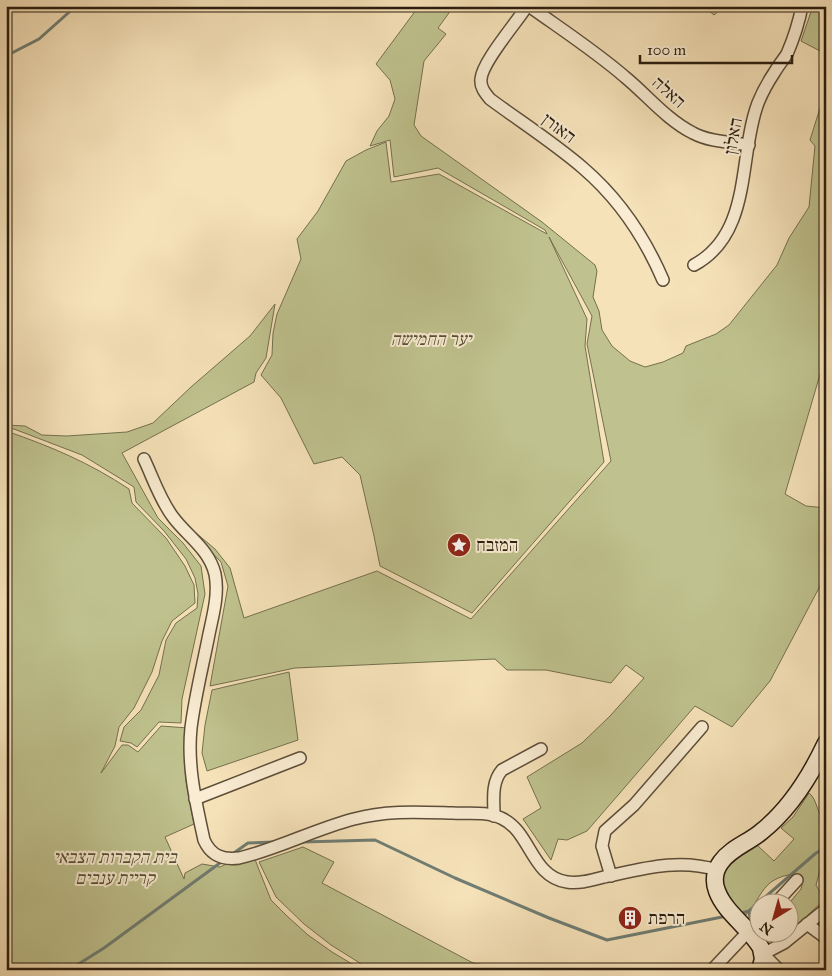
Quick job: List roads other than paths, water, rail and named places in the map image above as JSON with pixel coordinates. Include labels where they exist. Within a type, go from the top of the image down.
[{"type":"main road","points":[[750,922],[719,896],[715,883],[717,870],[725,856],[759,834],[790,803],[817,762],[826,743]]},
{"type":"main road","points":[[758,944],[761,962]]},
{"type":"street","name":"האלה","points":[[528,6],[609,64],[671,119],[688,130],[706,138],[749,145]]},
{"type":"street","name":"האורן","points":[[528,6],[486,64],[481,79],[484,92],[490,99],[578,164],[599,184],[639,233],[663,280]]},
{"type":"street","name":"האלון","points":[[694,265],[706,258],[716,248],[731,223],[742,189],[752,123],[758,104],[770,79],[787,53],[802,6]]},
{"type":"street","points":[[144,459],[166,506],[174,518],[204,550],[210,560],[215,576],[215,602],[190,737],[190,771],[195,799],[207,846],[214,854],[228,859],[244,857],[347,821],[380,814],[413,811],[494,816],[506,820],[514,828],[540,866],[553,878],[564,882],[575,883],[673,864],[699,866],[717,870]]},
{"type":"street","points":[[611,876],[602,846],[605,831],[634,805],[702,727]]},
{"type":"street","points":[[494,816],[494,786],[502,770],[541,749]]},
{"type":"street","points":[[195,799],[300,758]]},
{"type":"street","points":[[784,894],[797,880]]},
{"type":"street","points":[[779,970],[761,962],[826,909]]},
{"type":"street","points":[[807,924],[826,938]]},
{"type":"street","points":[[712,970],[750,929]]},
{"type":"waterway","points":[[6,56],[39,39],[76,6]]},
{"type":"waterway","points":[[302,842],[375,840],[455,878],[549,918],[607,940],[727,916]]},
{"type":"waterway","points":[[231,855],[248,843],[273,842]]},
{"type":"waterway","points":[[769,894],[816,853],[826,848]]},
{"type":"waterway","points":[[69,970],[104,948],[224,860]]},
{"type":"waterway","points":[[750,910],[750,918]]},
{"type":"waterway","points":[[738,914],[749,911]]},
{"type":"place","name":"המזבח","points":[[459,545]]},
{"type":"place","name":"הרפת","points":[[630,918]]},
{"type":"park label","name":"יער החמישה","points":[[431,339]]},
{"type":"park label","name":"בית הקברות הצבאי קריית ענבים","points":[[115,868]]}]
